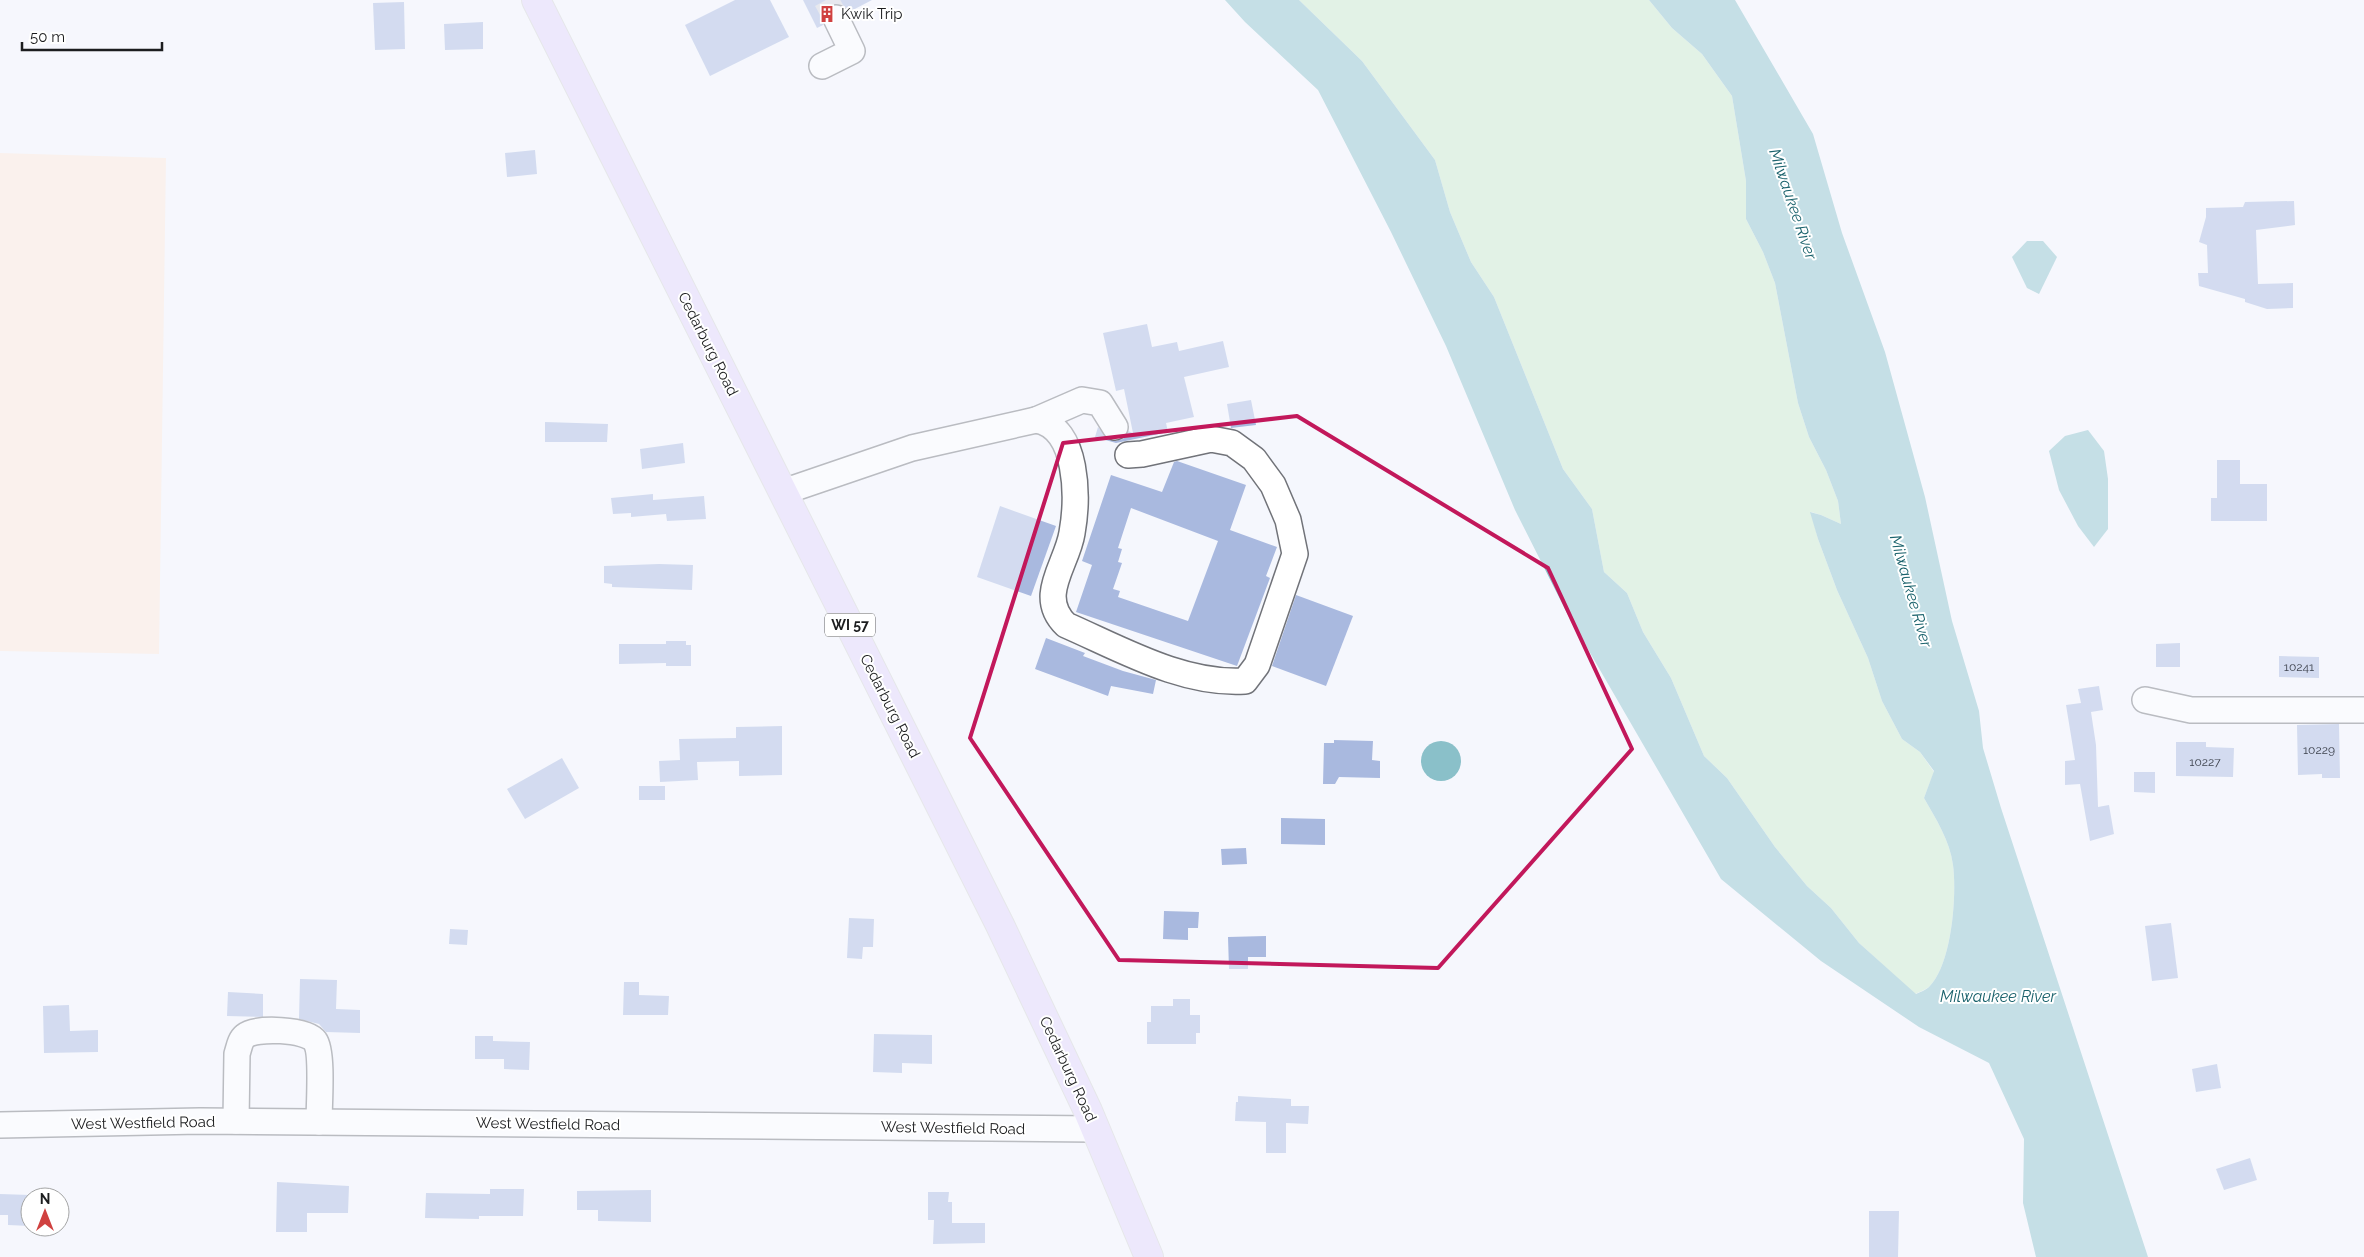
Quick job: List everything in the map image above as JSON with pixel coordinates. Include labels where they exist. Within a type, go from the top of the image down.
[{"type":"main road","name":"Cedarburg Road","points":[[536,0],[1000,925],[1095,1129],[1149,1257]]},
{"type":"street","points":[[822,66],[852,51],[836,18]]},
{"type":"street","points":[[783,492],[912,448],[1036,420],[1082,400],[1100,403],[1119,444],[1142,454],[1211,439],[1232,443],[1254,459],[1273,485],[1288,520],[1295,554],[1257,665],[1245,681],[1228,682],[1171,670],[1066,625],[1056,616],[1053,604],[1054,584],[1072,533],[1075,475],[1066,443],[1047,422],[1036,420]]},
{"type":"street","points":[[2145,700],[2190,710],[2364,710]]},
{"type":"street","points":[[236,1122],[237,1054],[240,1044],[245,1036],[254,1032],[286,1031],[308,1035],[315,1041],[319,1060],[319,1122]]},
{"type":"street","name":"West Westfield Road","points":[[0,1125],[319,1122],[1095,1129]]},
{"type":"highlighted area","points":[[1297,416],[1548,568],[1632,749],[1438,968],[1119,960],[970,738],[1063,443]]},
{"type":"shaded area","points":[[0,153],[166,158],[159,654],[0,651]]},
{"type":"green space","points":[[1299,0],[1649,0],[1672,28],[1702,54],[1732,96],[1746,181],[1746,219],[1763,252],[1775,283],[1798,403],[1809,437],[1826,470],[1838,501],[1841,524],[1811,512],[1818,539],[1837,590],[1868,658],[1882,701],[1902,739],[1920,752],[1934,772],[1924,798],[1949,847],[1953,865],[1954,894],[1948,947],[1937,977],[1929,987],[1915,994],[1859,943],[1831,908],[1807,886],[1775,847],[1727,778],[1704,756],[1671,678],[1643,632],[1627,593],[1604,572],[1592,509],[1563,469],[1494,297],[1471,262],[1450,212],[1435,160],[1362,61]]},
{"type":"water","name":"Milwaukee River","points":[[1225,0],[1299,0],[1362,61],[1435,160],[1450,212],[1471,262],[1494,297],[1563,469],[1592,509],[1604,572],[1627,593],[1643,632],[1671,678],[1704,756],[1727,778],[1775,847],[1807,886],[1831,908],[1859,943],[1916,994],[1929,987],[1937,977],[1948,947],[1953,911],[1954,878],[1949,847],[1924,798],[1934,771],[1920,752],[1902,739],[1882,701],[1868,658],[1837,590],[1818,539],[1810,512],[1841,524],[1838,501],[1826,470],[1809,437],[1798,403],[1775,283],[1763,252],[1746,219],[1746,181],[1732,96],[1702,54],[1672,28],[1649,0],[1735,0],[1813,134],[1842,233],[1885,352],[1925,497],[1952,621],[1979,711],[1983,748],[2148,1257],[2036,1257],[2023,1203],[2024,1139],[1989,1063],[1919,1027],[1821,961],[1721,879],[1567,613],[1515,510],[1446,346],[1391,232],[1318,90],[1245,22]]},
{"type":"water","points":[[2027,241],[2043,241],[2057,257],[2039,294],[2027,288],[2012,257]]},
{"type":"water","points":[[2088,430],[2104,451],[2108,479],[2108,529],[2094,547],[2078,526],[2059,490],[2049,451],[2065,436]]},
{"type":"water","points":[[1445,741],[1452,744],[1458,750],[1461,761],[1460,769],[1452,778],[1445,781],[1437,781],[1430,778],[1422,769],[1421,757],[1424,750],[1433,742]]},
{"type":"building","points":[[735,0],[770,0],[789,37],[710,76],[685,25]]},
{"type":"building","name":"Kwik Trip","points":[[803,0],[872,0],[849,12],[844,6],[838,4],[829,5],[824,10],[822,16],[823,25],[817,28]]},
{"type":"building","points":[[404,2],[405,49],[375,50],[373,3]]},
{"type":"building","points":[[483,22],[483,49],[445,50],[444,24]]},
{"type":"building","points":[[535,150],[537,174],[507,177],[505,153]]},
{"type":"building","points":[[2294,201],[2295,225],[2256,230],[2258,284],[2293,283],[2293,308],[2267,309],[2245,302],[2245,299],[2199,286],[2198,273],[2208,273],[2207,245],[2199,242],[2206,217],[2206,208],[2243,207],[2245,202]]},
{"type":"building","points":[[1147,324],[1152,347],[1177,342],[1179,351],[1223,341],[1229,367],[1184,377],[1194,417],[1166,423],[1168,432],[1116,443],[1095,437],[1098,427],[1108,439],[1115,441],[1123,439],[1128,431],[1133,433],[1124,389],[1116,391],[1103,333]]},
{"type":"building","points":[[1251,400],[1256,425],[1231,428],[1227,404]]},
{"type":"building","points":[[545,422],[608,424],[607,442],[545,442]]},
{"type":"building","points":[[683,443],[685,463],[642,469],[640,449]]},
{"type":"building","points":[[2217,460],[2240,460],[2240,484],[2267,484],[2267,521],[2211,521],[2211,498],[2217,498]]},
{"type":"building","points":[[1177,461],[1246,485],[1230,530],[1277,547],[1266,576],[1270,578],[1237,666],[1076,612],[1092,565],[1082,561],[1111,475],[1162,492],[1174,462]],"holes":[[[1131,508],[1218,541],[1188,621],[1118,597],[1120,591],[1113,589],[1122,563],[1118,562],[1122,549],[1118,548]]]},
{"type":"building","points":[[653,494],[653,500],[704,496],[706,519],[667,521],[666,514],[631,517],[631,513],[613,514],[611,498]]},
{"type":"building","points":[[1000,506],[1056,526],[1031,596],[977,577]]},
{"type":"building","points":[[693,565],[692,590],[612,587],[612,584],[604,583],[604,566]]},
{"type":"building","points":[[1296,595],[1353,616],[1326,686],[1272,666]]},
{"type":"building","points":[[1046,638],[1085,653],[1083,656],[1123,671],[1156,680],[1153,694],[1111,686],[1108,696],[1035,669]]},
{"type":"building","points":[[666,641],[686,641],[686,645],[691,645],[691,666],[666,666],[666,663],[619,664],[619,644],[666,644]]},
{"type":"building","points":[[2180,643],[2180,667],[2156,667],[2156,644]]},
{"type":"building","points":[[2279,656],[2319,657],[2319,678],[2279,677]]},
{"type":"building","points":[[2099,686],[2103,710],[2091,712],[2096,745],[2098,807],[2109,805],[2114,834],[2090,841],[2080,784],[2065,785],[2065,761],[2075,760],[2066,705],[2081,703],[2078,689]]},
{"type":"building","points":[[2339,724],[2340,778],[2322,778],[2322,774],[2298,775],[2297,725]]},
{"type":"building","points":[[782,726],[782,775],[739,776],[739,761],[697,762],[698,780],[660,782],[659,761],[680,760],[679,739],[736,738],[736,727]]},
{"type":"building","points":[[1334,740],[1373,741],[1372,760],[1380,761],[1380,778],[1339,777],[1335,784],[1323,784],[1324,743],[1334,743]]},
{"type":"building","points":[[2176,742],[2206,742],[2206,747],[2234,748],[2233,777],[2176,776]]},
{"type":"building","points":[[562,758],[579,788],[525,819],[507,789]]},
{"type":"building","points":[[2134,772],[2155,772],[2155,793],[2134,792]]},
{"type":"building","points":[[639,786],[665,786],[665,800],[639,800]]},
{"type":"building","points":[[1281,818],[1325,819],[1325,845],[1281,844]]},
{"type":"building","points":[[1246,848],[1247,864],[1222,865],[1221,849]]},
{"type":"building","points":[[1164,911],[1199,912],[1198,928],[1188,928],[1188,940],[1163,939]]},
{"type":"building","points":[[849,918],[874,919],[873,947],[863,947],[862,959],[847,958]]},
{"type":"building","points":[[2171,923],[2178,978],[2152,981],[2145,926]]},
{"type":"building","points":[[450,929],[468,930],[467,945],[449,944]]},
{"type":"building","points":[[1266,936],[1266,957],[1248,957],[1248,969],[1229,969],[1228,937]]},
{"type":"building","points":[[300,979],[337,980],[336,1009],[360,1010],[360,1033],[326,1032],[319,1024],[299,1019]]},
{"type":"building","points":[[624,982],[639,982],[639,995],[669,996],[668,1015],[623,1015]]},
{"type":"building","points":[[228,992],[263,994],[263,1017],[227,1016]]},
{"type":"building","points":[[1173,999],[1190,999],[1190,1015],[1200,1015],[1200,1033],[1196,1033],[1196,1044],[1147,1044],[1147,1022],[1151,1022],[1151,1006],[1173,1006]]},
{"type":"building","points":[[69,1005],[70,1031],[98,1030],[98,1052],[44,1053],[43,1006]]},
{"type":"building","points":[[874,1034],[932,1035],[932,1064],[902,1063],[902,1073],[873,1072]]},
{"type":"building","points":[[475,1036],[493,1036],[493,1041],[530,1042],[529,1070],[504,1069],[504,1059],[475,1059]]},
{"type":"building","points":[[2217,1064],[2221,1088],[2196,1092],[2192,1069]]},
{"type":"building","points":[[1238,1096],[1291,1099],[1291,1106],[1309,1106],[1308,1124],[1286,1123],[1286,1153],[1266,1153],[1266,1122],[1235,1121]]},
{"type":"building","points":[[2250,1158],[2257,1180],[2224,1190],[2216,1169]]},
{"type":"building","points":[[277,1182],[349,1186],[348,1213],[307,1213],[307,1232],[276,1232]]},
{"type":"building","points":[[490,1189],[524,1189],[523,1216],[479,1216],[479,1219],[425,1218],[426,1193],[490,1194]]},
{"type":"building","points":[[651,1190],[651,1222],[598,1221],[598,1210],[577,1210],[577,1191]]},
{"type":"building","points":[[928,1192],[949,1192],[948,1202],[952,1202],[952,1223],[985,1223],[985,1243],[933,1244],[934,1220],[928,1220]]},
{"type":"building","points":[[0,1194],[20,1195],[20,1226],[8,1225],[8,1215],[0,1215]]},
{"type":"building","points":[[1869,1211],[1899,1211],[1898,1257],[1869,1257]]},
{"type":"tunnel","points":[[826,0],[836,18]]},
{"type":"place","name":"Kwik Trip","points":[[827,14]]}]
